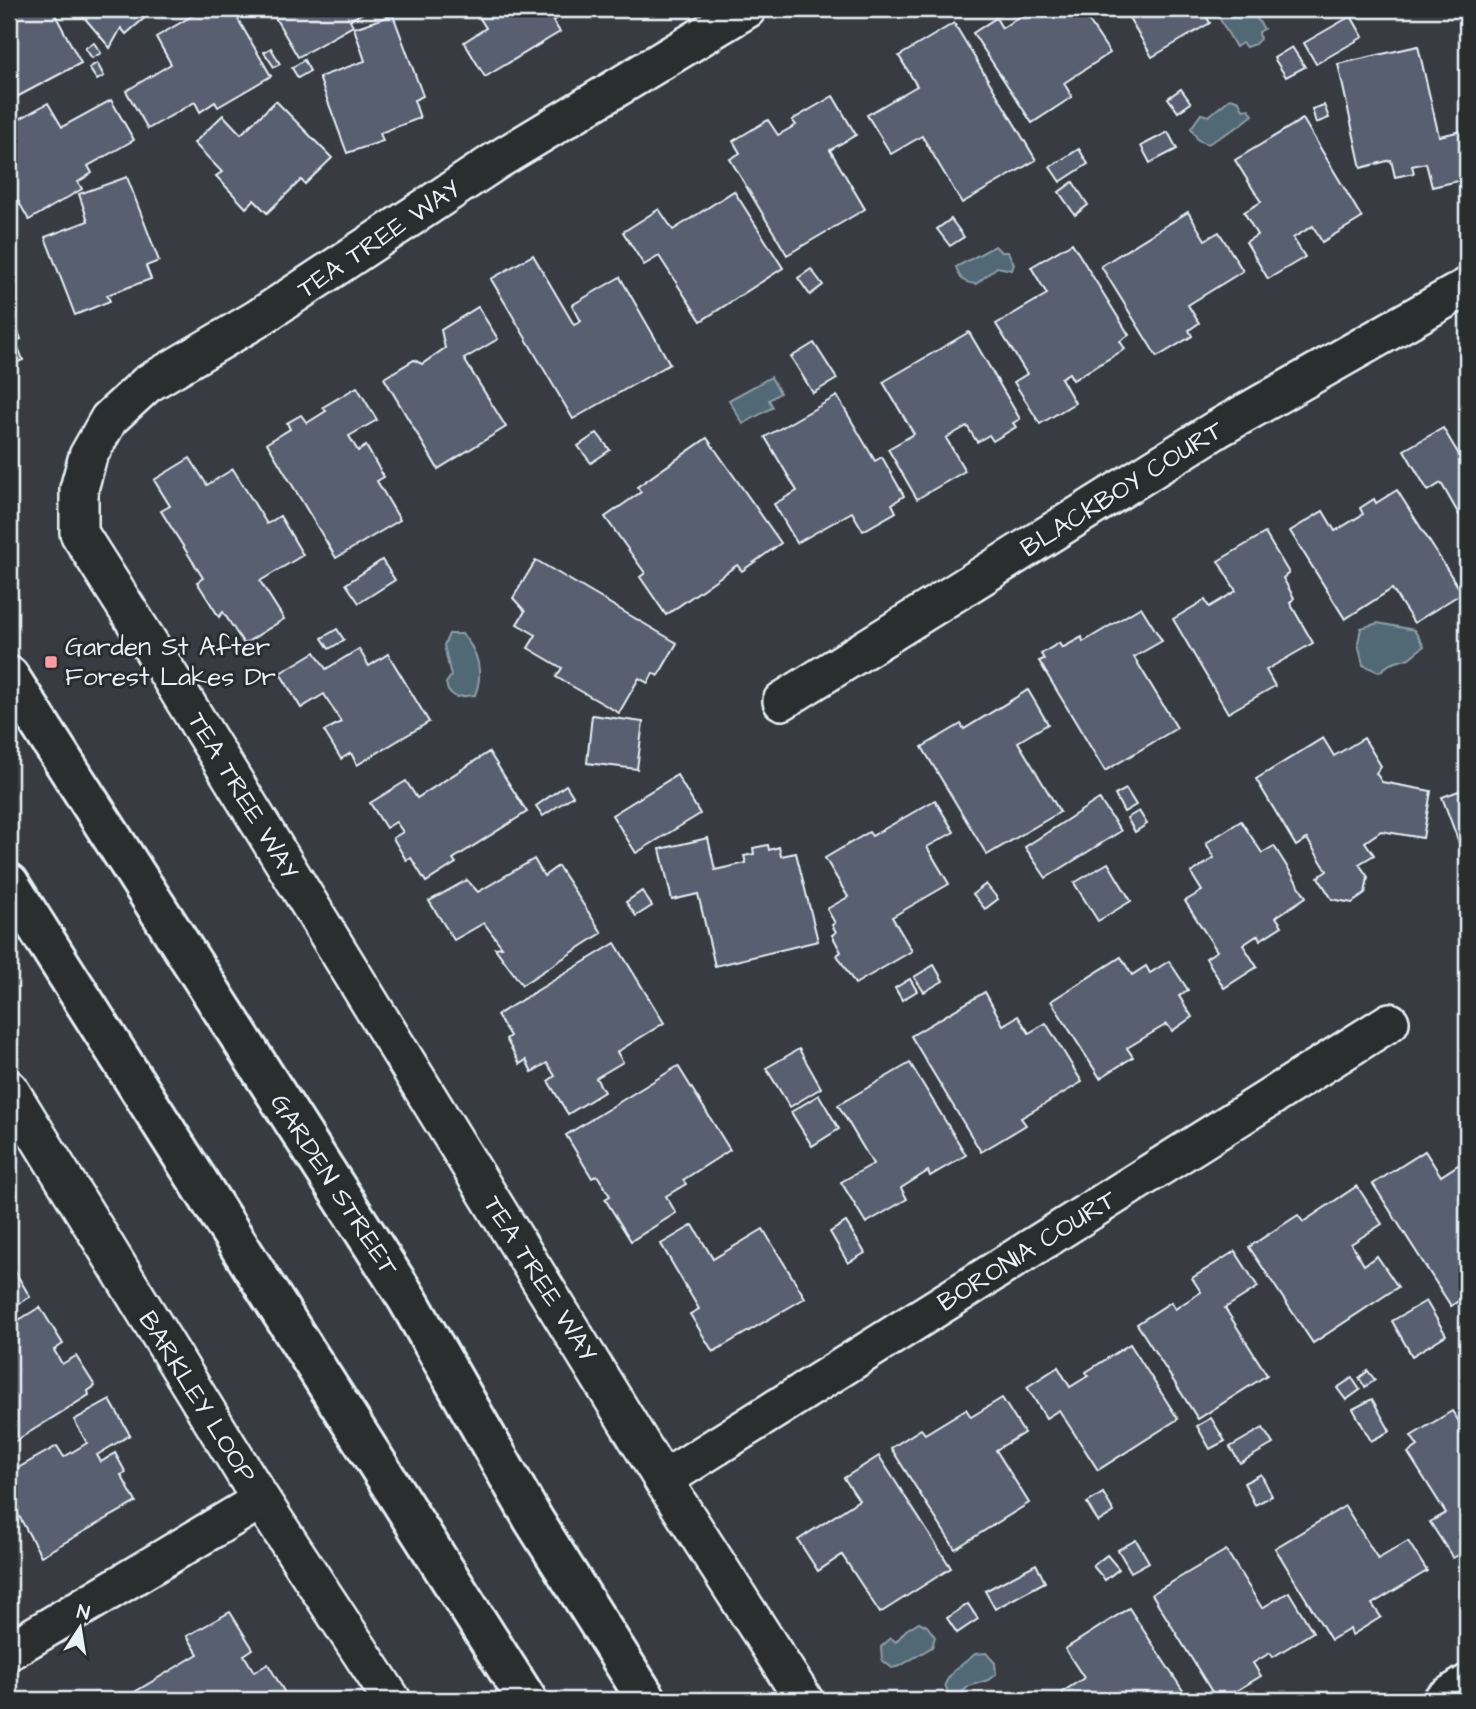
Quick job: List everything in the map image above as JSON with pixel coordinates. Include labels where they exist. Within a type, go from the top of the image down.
[{"type":"main road","name":"GARDEN STREET","points":[[9,676],[408,1300],[533,1519],[647,1700]]},
{"type":"main road","points":[[9,883],[527,1700]]},
{"type":"street","name":"TEA TREE WAY","points":[[747,9],[496,161],[257,319],[147,384],[109,419],[88,456],[79,489],[79,533],[663,1480],[804,1700]]},
{"type":"street","name":"BLACKBOY COURT","points":[[782,701],[1217,429],[1467,287]]},
{"type":"street","name":"BORONIA COURT","points":[[663,1480],[1390,1021]]},
{"type":"street","name":"BARKLEY LOOP","points":[[9,1089],[261,1500],[392,1700]]},
{"type":"street","points":[[9,1651],[261,1500]]},
{"type":"street","points":[[1442,1700],[1467,1684]]},
{"type":"water","points":[[1214,9],[1250,9],[1264,29],[1259,32],[1260,39],[1246,47],[1242,43],[1236,47]]},
{"type":"water","points":[[1231,98],[1239,101],[1243,110],[1249,109],[1253,115],[1208,144],[1198,140],[1191,128],[1201,114],[1209,116]]},
{"type":"water","points":[[995,246],[1001,252],[1008,252],[1014,264],[1012,270],[997,267],[976,284],[963,280],[956,267]]},
{"type":"water","points":[[771,377],[780,393],[769,400],[773,407],[743,424],[729,400]]},
{"type":"water","points":[[1378,623],[1414,630],[1424,646],[1409,658],[1390,664],[1379,672],[1363,665],[1358,643],[1361,628]]},
{"type":"water","points":[[449,634],[462,634],[476,655],[479,679],[475,695],[456,697],[448,691],[446,683],[451,676],[444,645]]},
{"type":"water","points":[[919,1622],[927,1626],[935,1637],[932,1647],[892,1668],[882,1660],[881,1647],[891,1638],[896,1642],[906,1630]]},
{"type":"water","points":[[986,1653],[995,1663],[996,1674],[988,1680],[969,1686],[957,1697],[948,1693],[945,1684],[955,1670],[975,1654]]},
{"type":"building","points":[[9,9],[52,9],[81,63],[9,101]]},
{"type":"building","points":[[77,9],[155,9],[126,34],[121,28],[110,48]]},
{"type":"building","points":[[204,9],[232,9],[271,76],[218,107],[215,102],[200,112],[195,102],[148,129],[126,91],[171,64],[156,37]]},
{"type":"building","points":[[270,9],[363,9],[365,12],[350,20],[353,26],[298,57]]},
{"type":"building","points":[[474,9],[565,9],[567,13],[553,21],[560,32],[485,77],[464,42],[486,28]]},
{"type":"building","points":[[1032,9],[1093,9],[1097,15],[1088,20],[1110,53],[1064,83],[1072,97],[1032,123],[973,33],[996,18],[1002,28]]},
{"type":"building","points":[[1124,9],[1202,9],[1210,23],[1152,57]]},
{"type":"building","points":[[393,15],[423,96],[414,100],[420,118],[380,133],[383,141],[347,153],[319,77],[365,61],[354,28]]},
{"type":"building","points":[[1351,16],[1363,37],[1316,64],[1304,43]]},
{"type":"building","points":[[954,23],[1036,160],[962,203],[922,136],[891,154],[867,115],[917,86],[899,56]]},
{"type":"building","points":[[94,43],[101,53],[92,58],[85,48]]},
{"type":"building","points":[[1418,46],[1439,136],[1467,130],[1467,179],[1432,187],[1426,163],[1412,166],[1414,173],[1395,177],[1391,160],[1361,168],[1338,64]]},
{"type":"building","points":[[1292,47],[1305,67],[1286,77],[1274,58]]},
{"type":"building","points":[[271,48],[280,64],[274,67],[264,52]]},
{"type":"building","points":[[304,60],[310,71],[298,78],[292,68]]},
{"type":"building","points":[[97,63],[104,76],[97,80],[89,68]]},
{"type":"building","points":[[1181,89],[1191,103],[1178,112],[1168,98]]},
{"type":"building","points":[[833,96],[856,135],[830,150],[865,209],[787,255],[730,159],[740,153],[733,141],[768,120],[778,135],[796,125],[792,120]]},
{"type":"building","points":[[111,100],[134,140],[88,166],[92,173],[78,182],[82,189],[29,220],[9,185],[9,125],[48,103],[62,127]]},
{"type":"building","points":[[276,101],[332,158],[305,184],[301,180],[267,213],[254,200],[246,208],[216,176],[222,172],[194,143],[223,115],[241,134]]},
{"type":"building","points":[[1324,105],[1329,118],[1316,123],[1312,109]]},
{"type":"building","points":[[1303,119],[1362,218],[1322,242],[1313,226],[1293,238],[1305,257],[1268,279],[1246,242],[1257,235],[1244,212],[1261,202],[1235,160]]},
{"type":"building","points":[[1168,132],[1177,149],[1150,163],[1141,146]]},
{"type":"building","points":[[1079,149],[1088,164],[1060,182],[1050,167]]},
{"type":"building","points":[[127,177],[159,261],[146,266],[151,279],[107,295],[110,301],[75,315],[45,237],[88,221],[79,194]]},
{"type":"building","points":[[1073,182],[1088,205],[1075,215],[1059,192]]},
{"type":"building","points":[[734,191],[783,268],[701,321],[659,256],[644,265],[623,232],[659,209],[673,230]]},
{"type":"building","points":[[1188,212],[1205,240],[1219,232],[1243,271],[1188,305],[1199,323],[1189,330],[1192,336],[1157,357],[1101,266]]},
{"type":"building","points":[[951,219],[964,237],[950,246],[937,229]]},
{"type":"building","points":[[1072,243],[1129,335],[1120,341],[1125,349],[1073,380],[1069,373],[1061,378],[1075,403],[1040,424],[1014,382],[1027,374],[996,324],[1047,294],[1031,267]]},
{"type":"building","points":[[533,255],[574,325],[581,321],[572,305],[620,277],[670,364],[573,419],[491,279]]},
{"type":"building","points":[[811,269],[823,285],[810,295],[798,278]]},
{"type":"building","points":[[9,307],[21,339],[16,342],[23,360],[9,366]]},
{"type":"building","points":[[478,307],[498,339],[464,359],[506,427],[438,469],[384,378],[414,360],[422,364],[445,348],[441,330]]},
{"type":"building","points":[[969,332],[1020,419],[1013,423],[1016,427],[993,441],[989,435],[977,442],[967,426],[946,438],[965,471],[917,499],[888,449],[914,434],[883,382]]},
{"type":"building","points":[[814,343],[837,379],[813,393],[791,357]]},
{"type":"building","points":[[357,387],[377,420],[349,436],[358,451],[366,446],[384,477],[377,481],[400,520],[336,558],[267,443],[290,429],[287,423],[301,415],[307,423],[326,411],[323,407]]},
{"type":"building","points":[[837,396],[875,461],[882,457],[904,496],[892,504],[896,512],[863,531],[852,512],[797,543],[774,504],[797,491],[765,437]]},
{"type":"building","points":[[1443,428],[1461,458],[1467,454],[1466,527],[1441,483],[1428,491],[1404,450]]},
{"type":"building","points":[[597,433],[610,450],[591,463],[578,446]]},
{"type":"building","points":[[707,438],[781,543],[742,571],[737,565],[666,615],[640,577],[645,573],[605,517],[641,492],[637,487]]},
{"type":"building","points":[[190,458],[207,485],[233,469],[267,524],[280,516],[303,555],[260,581],[284,619],[244,644],[223,612],[219,617],[197,582],[203,578],[161,511],[170,506],[154,480]]},
{"type":"building","points":[[1397,490],[1462,593],[1414,623],[1392,589],[1345,619],[1290,531],[1323,511],[1335,531],[1363,514],[1360,508],[1374,499],[1376,503]]},
{"type":"building","points":[[1265,533],[1289,573],[1283,578],[1294,598],[1290,603],[1313,643],[1266,670],[1275,686],[1228,713],[1173,619],[1205,600],[1209,607],[1236,591],[1218,561]]},
{"type":"building","points":[[382,560],[395,580],[359,603],[346,584]]},
{"type":"building","points":[[536,560],[677,643],[658,676],[653,673],[648,683],[639,678],[619,713],[556,677],[562,668],[528,648],[536,635],[517,624],[525,611],[513,598]]},
{"type":"building","points":[[1141,607],[1162,641],[1134,657],[1177,728],[1105,771],[1039,661],[1044,659],[1041,654],[1059,643],[1062,648],[1082,637],[1083,642]]},
{"type":"building","points":[[337,629],[344,640],[329,649],[322,638]]},
{"type":"building","points":[[359,649],[369,666],[388,654],[429,722],[357,765],[351,753],[341,759],[324,731],[341,722],[324,694],[301,708],[280,673],[315,652],[326,669]]},
{"type":"building","points":[[1028,690],[1048,724],[1018,742],[1060,812],[987,855],[922,747],[961,724],[964,729]]},
{"type":"building","points":[[592,715],[643,722],[637,769],[587,763]]},
{"type":"building","points":[[1323,738],[1334,756],[1364,738],[1381,766],[1376,773],[1382,782],[1431,791],[1423,838],[1381,831],[1365,842],[1374,855],[1359,864],[1368,877],[1365,894],[1352,903],[1332,899],[1318,877],[1327,871],[1307,839],[1296,846],[1256,779]]},
{"type":"building","points":[[489,752],[527,812],[453,859],[456,863],[426,882],[411,858],[406,860],[393,838],[403,832],[396,822],[386,828],[370,803],[406,781],[417,798]]},
{"type":"building","points":[[677,775],[700,814],[636,853],[612,815]]},
{"type":"building","points":[[566,785],[573,796],[543,816],[536,806]]},
{"type":"building","points":[[1467,788],[1467,846],[1461,848],[1442,797]]},
{"type":"building","points":[[1126,789],[1136,805],[1124,812],[1115,795]]},
{"type":"building","points":[[1099,799],[1121,831],[1046,878],[1025,847]]},
{"type":"building","points":[[935,800],[954,832],[927,847],[949,884],[892,917],[912,951],[855,984],[837,955],[841,952],[832,935],[836,932],[832,925],[835,923],[827,909],[848,897],[825,858],[869,832],[872,836]]},
{"type":"building","points":[[1139,811],[1147,824],[1135,832],[1127,818]]},
{"type":"building","points":[[1241,821],[1262,853],[1274,846],[1306,897],[1276,917],[1282,926],[1260,940],[1258,935],[1243,945],[1257,967],[1224,988],[1206,958],[1217,951],[1185,901],[1202,891],[1191,873],[1214,858],[1206,843]]},
{"type":"building","points":[[708,838],[715,870],[746,863],[744,856],[754,854],[753,848],[768,845],[769,850],[779,847],[781,856],[796,853],[818,941],[715,966],[698,894],[672,900],[660,849]]},
{"type":"building","points":[[534,859],[544,876],[558,866],[602,933],[522,985],[495,948],[502,947],[484,923],[454,940],[429,901],[467,880],[478,892]]},
{"type":"building","points":[[1108,863],[1131,901],[1098,921],[1074,883]]},
{"type":"building","points":[[986,884],[998,899],[985,909],[973,894]]},
{"type":"building","points":[[642,891],[652,906],[636,916],[626,902]]},
{"type":"building","points":[[615,943],[664,1023],[617,1052],[623,1062],[596,1078],[604,1092],[568,1114],[548,1081],[555,1076],[547,1063],[532,1072],[526,1060],[520,1064],[506,1039],[510,1036],[497,1015]]},
{"type":"building","points":[[1121,957],[1132,975],[1146,966],[1150,973],[1169,961],[1188,990],[1179,996],[1192,1017],[1172,1031],[1167,1024],[1127,1048],[1133,1057],[1100,1078],[1051,1001]]},
{"type":"building","points":[[934,965],[943,981],[924,992],[914,977]]},
{"type":"building","points":[[910,979],[917,991],[902,1000],[895,988]]},
{"type":"building","points":[[985,992],[1003,1025],[1018,1016],[1029,1033],[1046,1023],[1082,1082],[1021,1118],[1026,1125],[981,1152],[911,1036]]},
{"type":"building","points":[[799,1049],[821,1088],[790,1107],[766,1068]]},
{"type":"building","points":[[910,1063],[966,1155],[930,1176],[928,1171],[901,1188],[907,1199],[866,1223],[841,1182],[873,1164],[838,1105]]},
{"type":"building","points":[[678,1066],[730,1150],[683,1180],[686,1184],[666,1196],[676,1213],[631,1241],[605,1199],[610,1196],[597,1175],[592,1178],[566,1135]]},
{"type":"building","points":[[819,1095],[839,1129],[812,1146],[791,1112]]},
{"type":"building","points":[[1425,1151],[1441,1176],[1467,1159],[1467,1295],[1451,1306],[1373,1184]]},
{"type":"building","points":[[1357,1186],[1382,1224],[1351,1244],[1364,1265],[1377,1256],[1398,1287],[1313,1343],[1249,1247],[1298,1215],[1303,1222]]},
{"type":"building","points":[[846,1222],[865,1253],[848,1263],[830,1232]]},
{"type":"building","points":[[693,1225],[713,1259],[763,1229],[805,1298],[713,1352],[690,1314],[699,1309],[661,1244]]},
{"type":"building","points":[[1235,1251],[1258,1287],[1225,1308],[1267,1375],[1198,1419],[1137,1324],[1171,1302],[1175,1309],[1201,1292],[1192,1278]]},
{"type":"building","points":[[13,1268],[30,1297],[9,1309],[9,1270]]},
{"type":"building","points":[[1426,1301],[1446,1335],[1412,1356],[1392,1321]]},
{"type":"building","points":[[40,1307],[63,1344],[54,1350],[62,1364],[76,1356],[95,1386],[88,1391],[89,1395],[9,1445],[9,1326]]},
{"type":"building","points":[[1130,1344],[1178,1419],[1098,1470],[1059,1410],[1046,1418],[1027,1387],[1058,1367],[1070,1387],[1088,1376],[1086,1372]]},
{"type":"building","points":[[1368,1371],[1375,1380],[1365,1387],[1359,1378]]},
{"type":"building","points":[[1352,1378],[1360,1390],[1346,1400],[1337,1388]]},
{"type":"building","points":[[1002,1398],[1024,1433],[996,1450],[1029,1503],[955,1549],[891,1448],[921,1429],[925,1434],[966,1409],[971,1417]]},
{"type":"building","points":[[1372,1399],[1390,1431],[1371,1441],[1353,1409]]},
{"type":"building","points":[[110,1400],[130,1435],[97,1455],[101,1462],[115,1453],[126,1473],[121,1475],[136,1502],[41,1556],[9,1498],[9,1473],[57,1446],[64,1457],[87,1443],[74,1420]]},
{"type":"building","points":[[1452,1411],[1460,1423],[1467,1419],[1467,1550],[1453,1558],[1430,1522],[1446,1513],[1408,1453],[1418,1446],[1411,1436]]},
{"type":"building","points":[[1211,1418],[1225,1441],[1210,1449],[1197,1426]]},
{"type":"building","points":[[1263,1428],[1273,1444],[1240,1463],[1230,1447]]},
{"type":"building","points":[[879,1456],[951,1568],[880,1613],[842,1555],[818,1571],[798,1540],[859,1500],[844,1478]]},
{"type":"building","points":[[1261,1474],[1272,1496],[1255,1505],[1244,1483]]},
{"type":"building","points":[[1103,1493],[1114,1512],[1098,1522],[1087,1503]]},
{"type":"building","points":[[1345,1506],[1378,1559],[1408,1541],[1427,1571],[1372,1604],[1381,1617],[1352,1635],[1350,1629],[1331,1640],[1275,1548]]},
{"type":"building","points":[[1136,1540],[1149,1562],[1131,1572],[1118,1550]]},
{"type":"building","points":[[1226,1550],[1262,1608],[1289,1592],[1313,1632],[1273,1657],[1270,1653],[1253,1663],[1261,1676],[1217,1700],[1152,1594]]},
{"type":"building","points":[[1107,1555],[1119,1569],[1105,1580],[1093,1566]]},
{"type":"building","points":[[1036,1564],[1045,1582],[995,1609],[985,1591]]},
{"type":"building","points":[[968,1604],[978,1619],[957,1633],[947,1618]]},
{"type":"building","points":[[1129,1608],[1189,1700],[1067,1700],[1062,1692],[1084,1678],[1065,1649]]},
{"type":"building","points":[[230,1612],[253,1649],[244,1655],[254,1672],[268,1664],[289,1700],[138,1700],[133,1693],[198,1654],[187,1636]]},
{"type":"place","name":"Garden St After Forest Lakes Dr","points":[[51,662]]}]
